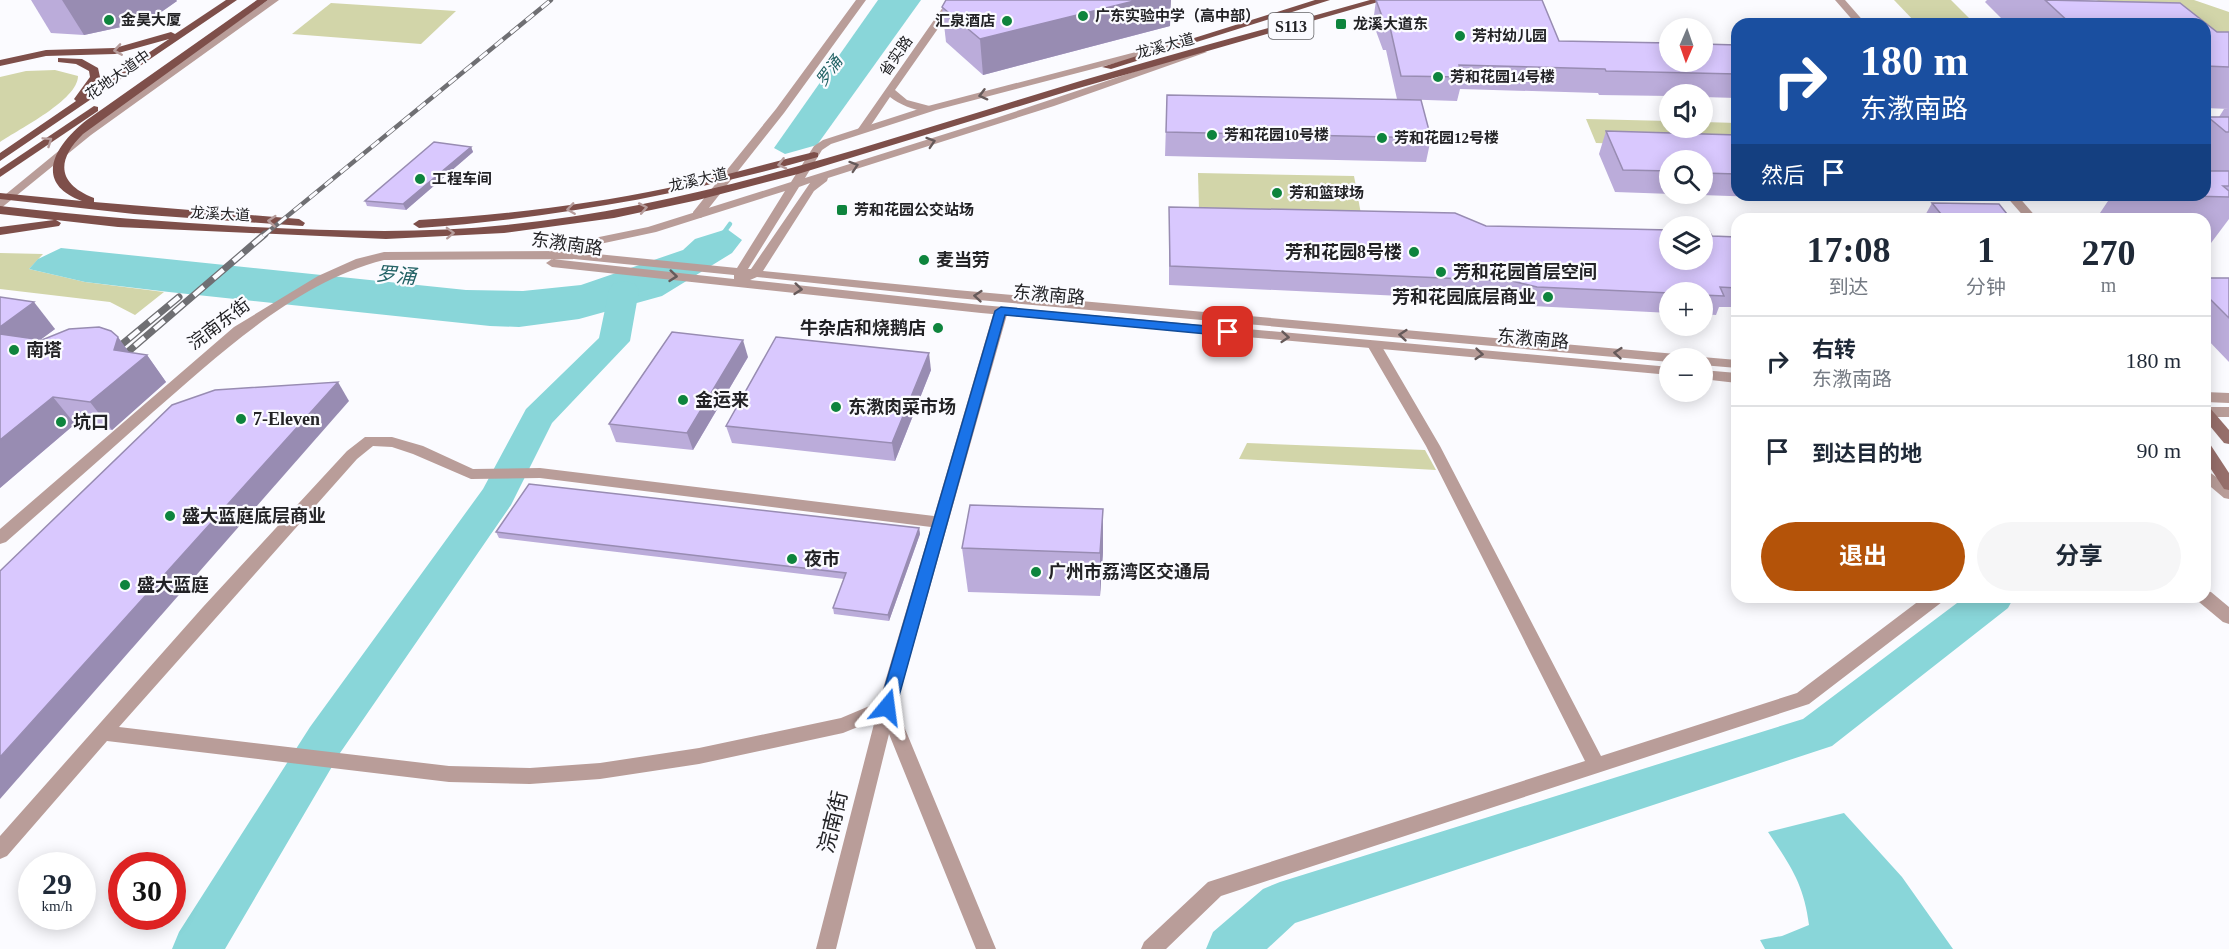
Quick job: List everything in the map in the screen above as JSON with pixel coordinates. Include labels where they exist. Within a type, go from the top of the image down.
[{"type":"main road","name":"花地大道中","points":[[0,158],[232,0]]},
{"type":"main road","name":"花地大道中","points":[[0,174],[252,0]]},
{"type":"main road","points":[[134,210],[82,198],[68,190],[57,174],[58,165],[67,145],[94,121],[263,0]]},
{"type":"main road","name":"龙溪大道","points":[[0,210],[118,223],[324,234],[457,233],[562,221],[698,197],[794,172],[1064,85],[1182,43],[1325,0]]},
{"type":"main road","name":"龙溪大道","points":[[0,196],[134,210],[350,225],[410,225],[526,216],[701,185],[1064,85],[1202,52],[1380,0]]},
{"type":"main road","points":[[0,63],[46,53],[125,49],[194,27]]},
{"type":"main road","points":[[0,71],[47,61],[78,61],[88,65],[94,70],[95,77],[69,111]]},
{"type":"main road","points":[[0,231],[57,223],[118,223]]},
{"type":"main road","points":[[2211,419],[2229,440]]},
{"type":"main road","points":[[2211,457],[2229,485]]},
{"type":"street","points":[[0,205],[87,133],[274,0]]},
{"type":"street","points":[[697,215],[780,111],[861,0]]},
{"type":"street","name":"省实路","points":[[859,130],[890,91],[953,0]]},
{"type":"street","points":[[1840,0],[1856,18]]},
{"type":"street","points":[[741,277],[818,148],[859,130],[932,108],[1182,43]]},
{"type":"street","points":[[513,256],[593,243],[697,215],[1088,92],[1202,52]]},
{"type":"street","points":[[890,91],[895,98],[906,105],[932,108]]},
{"type":"street","points":[[833,173],[828,165],[830,154],[839,142],[859,130]]},
{"type":"street","points":[[741,277],[755,273],[810,189],[833,173]]},
{"type":"street","points":[[2016,201],[2027,213]]},
{"type":"street","name":"浣南东街","points":[[0,538],[216,348],[264,314],[343,269],[384,256],[439,254],[513,256]]},
{"type":"street","name":"东漖南路","points":[[513,256],[574,255],[719,269],[741,277]]},
{"type":"street","name":"东漖南路","points":[[513,256],[698,279],[741,277],[1001,311],[1659,370]]},
{"type":"street","name":"东漖南路","points":[[755,273],[968,295],[1659,356]]},
{"type":"street","name":"浣南街","points":[[826,949],[887,707],[1001,311]]},
{"type":"street","points":[[1374,345],[1433,446],[1597,766]]},
{"type":"street","points":[[1713,362],[1731,363]]},
{"type":"street","points":[[1713,375],[1731,377]]},
{"type":"street","points":[[2211,397],[2229,398]]},
{"type":"street","points":[[2211,412],[2229,412]]},
{"type":"street","points":[[0,850],[352,454],[369,441],[392,442],[418,450],[471,474],[540,473],[940,522]]},
{"type":"street","points":[[2211,479],[2229,494]]},
{"type":"street","points":[[2211,602],[2229,617]]},
{"type":"street","points":[[1151,949],[1215,889],[1803,699],[1928,603]]},
{"type":"street","points":[[103,733],[449,774],[530,776],[600,771],[699,756],[843,725],[887,707],[986,949]]},
{"type":"green space","points":[[1894,0],[1951,0],[1969,18],[1911,18]]},
{"type":"green space","points":[[2096,0],[2194,0],[2229,12],[2229,54],[2211,32],[2211,18],[2140,18]]},
{"type":"green space","points":[[331,3],[456,11],[421,44],[292,34]]},
{"type":"green space","points":[[55,70],[78,76],[68,95],[46,113],[0,142],[0,77],[26,71]]},
{"type":"green space","points":[[1586,119],[1659,121],[1659,138],[1713,138],[1713,122],[1731,123],[1731,147],[1596,143]]},
{"type":"green space","name":"芳和篮球场","points":[[1198,173],[1354,176],[1361,214],[1199,210]]},
{"type":"green space","points":[[0,253],[43,254],[29,269],[85,282],[164,292],[135,315],[110,302],[0,289]]},
{"type":"green space","points":[[1247,443],[1425,450],[1436,470],[1239,459]]},
{"type":"water","points":[[878,0],[921,0],[817,145],[785,154],[774,148]]},
{"type":"water","points":[[727,229],[742,240],[732,253],[662,296],[579,319],[519,327],[490,326],[169,292],[85,282],[29,269],[38,259],[61,248],[466,290],[523,291],[581,285],[683,250],[695,239]]},
{"type":"water","points":[[1844,813],[1902,877],[1953,949],[1765,949],[1760,940],[1782,936],[1809,925],[1800,886],[1768,832]]},
{"type":"building","points":[[946,0],[1138,0],[980,39],[942,7]]},
{"type":"building","points":[[1376,0],[1542,0],[1559,41],[1659,43],[1659,72],[1713,72],[1713,44],[1731,45],[1731,74],[1606,71],[1605,69],[1459,65],[1462,77],[1401,76],[1390,27],[1386,27]]},
{"type":"building","points":[[2045,0],[2180,3],[2199,18],[2064,18]]},
{"type":"building","points":[[2211,27],[2217,32],[2229,32],[2229,67],[2211,66]]},
{"type":"building","points":[[1167,95],[1421,100],[1431,138],[1166,132]]},
{"type":"building","points":[[2211,117],[2229,117],[2229,132],[2226,132]]},
{"type":"building","points":[[1606,131],[1659,133],[1659,138],[1713,138],[1713,134],[1731,135],[1731,174],[1713,173],[1713,150],[1659,150],[1659,171],[1623,170]]},
{"type":"building","name":"工程车间","points":[[434,142],[471,147],[403,204],[365,201]]},
{"type":"building","points":[[2211,171],[2229,171],[2229,186],[2223,186],[2229,191],[2229,197],[2211,197]]},
{"type":"building","points":[[1932,203],[1999,204],[2006,213],[1940,213]]},
{"type":"building","name":"芳和花园首层空间","points":[[1169,207],[1455,213],[1486,226],[1659,230],[1659,270],[1713,270],[1713,236],[1731,237],[1731,288],[1720,287],[1724,296],[1713,296],[1713,282],[1659,282],[1659,293],[1537,287],[1512,281],[1170,266]]},
{"type":"building","points":[[2211,278],[2229,278],[2229,318],[2211,300]]},
{"type":"building","points":[[0,297],[34,302],[0,327]]},
{"type":"building","points":[[99,327],[111,331],[118,337],[114,350],[147,355],[90,402],[53,397],[0,440],[0,334],[42,340],[69,329]]},
{"type":"building","name":"金运来","points":[[672,332],[743,340],[687,433],[609,424]]},
{"type":"building","name":"东漖肉菜市场","points":[[776,337],[929,353],[892,443],[726,426]]},
{"type":"building","name":"盛大蓝庭底层商业","points":[[338,382],[0,757],[0,571],[172,405],[215,390]]},
{"type":"building","name":"夜市","points":[[529,484],[919,528],[888,615],[833,608],[846,573],[496,532]]},
{"type":"building","points":[[970,505],[1103,509],[1100,553],[962,548]]},
{"type":"waterway","name":"罗涌","points":[[722,235],[730,224]]},
{"type":"waterway","points":[[197,949],[325,740],[498,496],[538,417],[614,341],[624,290]]},
{"type":"waterway","points":[[1231,949],[1280,905],[1817,733],[1986,603]]},
{"type":"railway","points":[[263,236],[551,0]]},
{"type":"railway","points":[[115,363],[265,234]]},
{"type":"railway","points":[[109,355],[179,297]]},
{"type":"place","name":"广东实验中学（高中部）","points":[[1083,16]]},
{"type":"place","name":"金昊大厦","points":[[109,20]]},
{"type":"place","name":"汇泉酒店","points":[[1007,21]]},
{"type":"place","name":"龙溪大道东","points":[[1341,24]]},
{"type":"place","name":"芳村幼儿园","points":[[1460,36]]},
{"type":"place","name":"芳和花园14号楼","points":[[1438,77]]},
{"type":"place","name":"芳和花园10号楼","points":[[1212,135]]},
{"type":"place","name":"芳和花园12号楼","points":[[1382,138]]},
{"type":"place","name":"工程车间","points":[[420,179]]},
{"type":"place","name":"芳和篮球场","points":[[1277,193]]},
{"type":"place","name":"芳和花园公交站场","points":[[842,210]]},
{"type":"place","name":"芳和花园8号楼","points":[[1414,252]]},
{"type":"place","name":"麦当劳","points":[[924,260]]},
{"type":"place","name":"芳和花园首层空间","points":[[1441,272]]},
{"type":"place","name":"芳和花园底层商业","points":[[1548,297]]},
{"type":"place","name":"牛杂店和烧鹅店","points":[[938,328]]},
{"type":"place","name":"南塔","points":[[14,350]]},
{"type":"place","name":"金运来","points":[[683,400]]},
{"type":"place","name":"东漖肉菜市场","points":[[836,407]]},
{"type":"place","name":"7-Eleven","points":[[241,419]]},
{"type":"place","name":"坑口","points":[[61,422]]},
{"type":"place","name":"盛大蓝庭底层商业","points":[[170,516]]},
{"type":"place","name":"夜市","points":[[792,559]]},
{"type":"place","name":"广州市荔湾区交通局","points":[[1036,572]]},
{"type":"place","name":"盛大蓝庭","points":[[125,585]]},
{"type":"route","points":[[887,707],[1001,311],[1228,332]]}]
